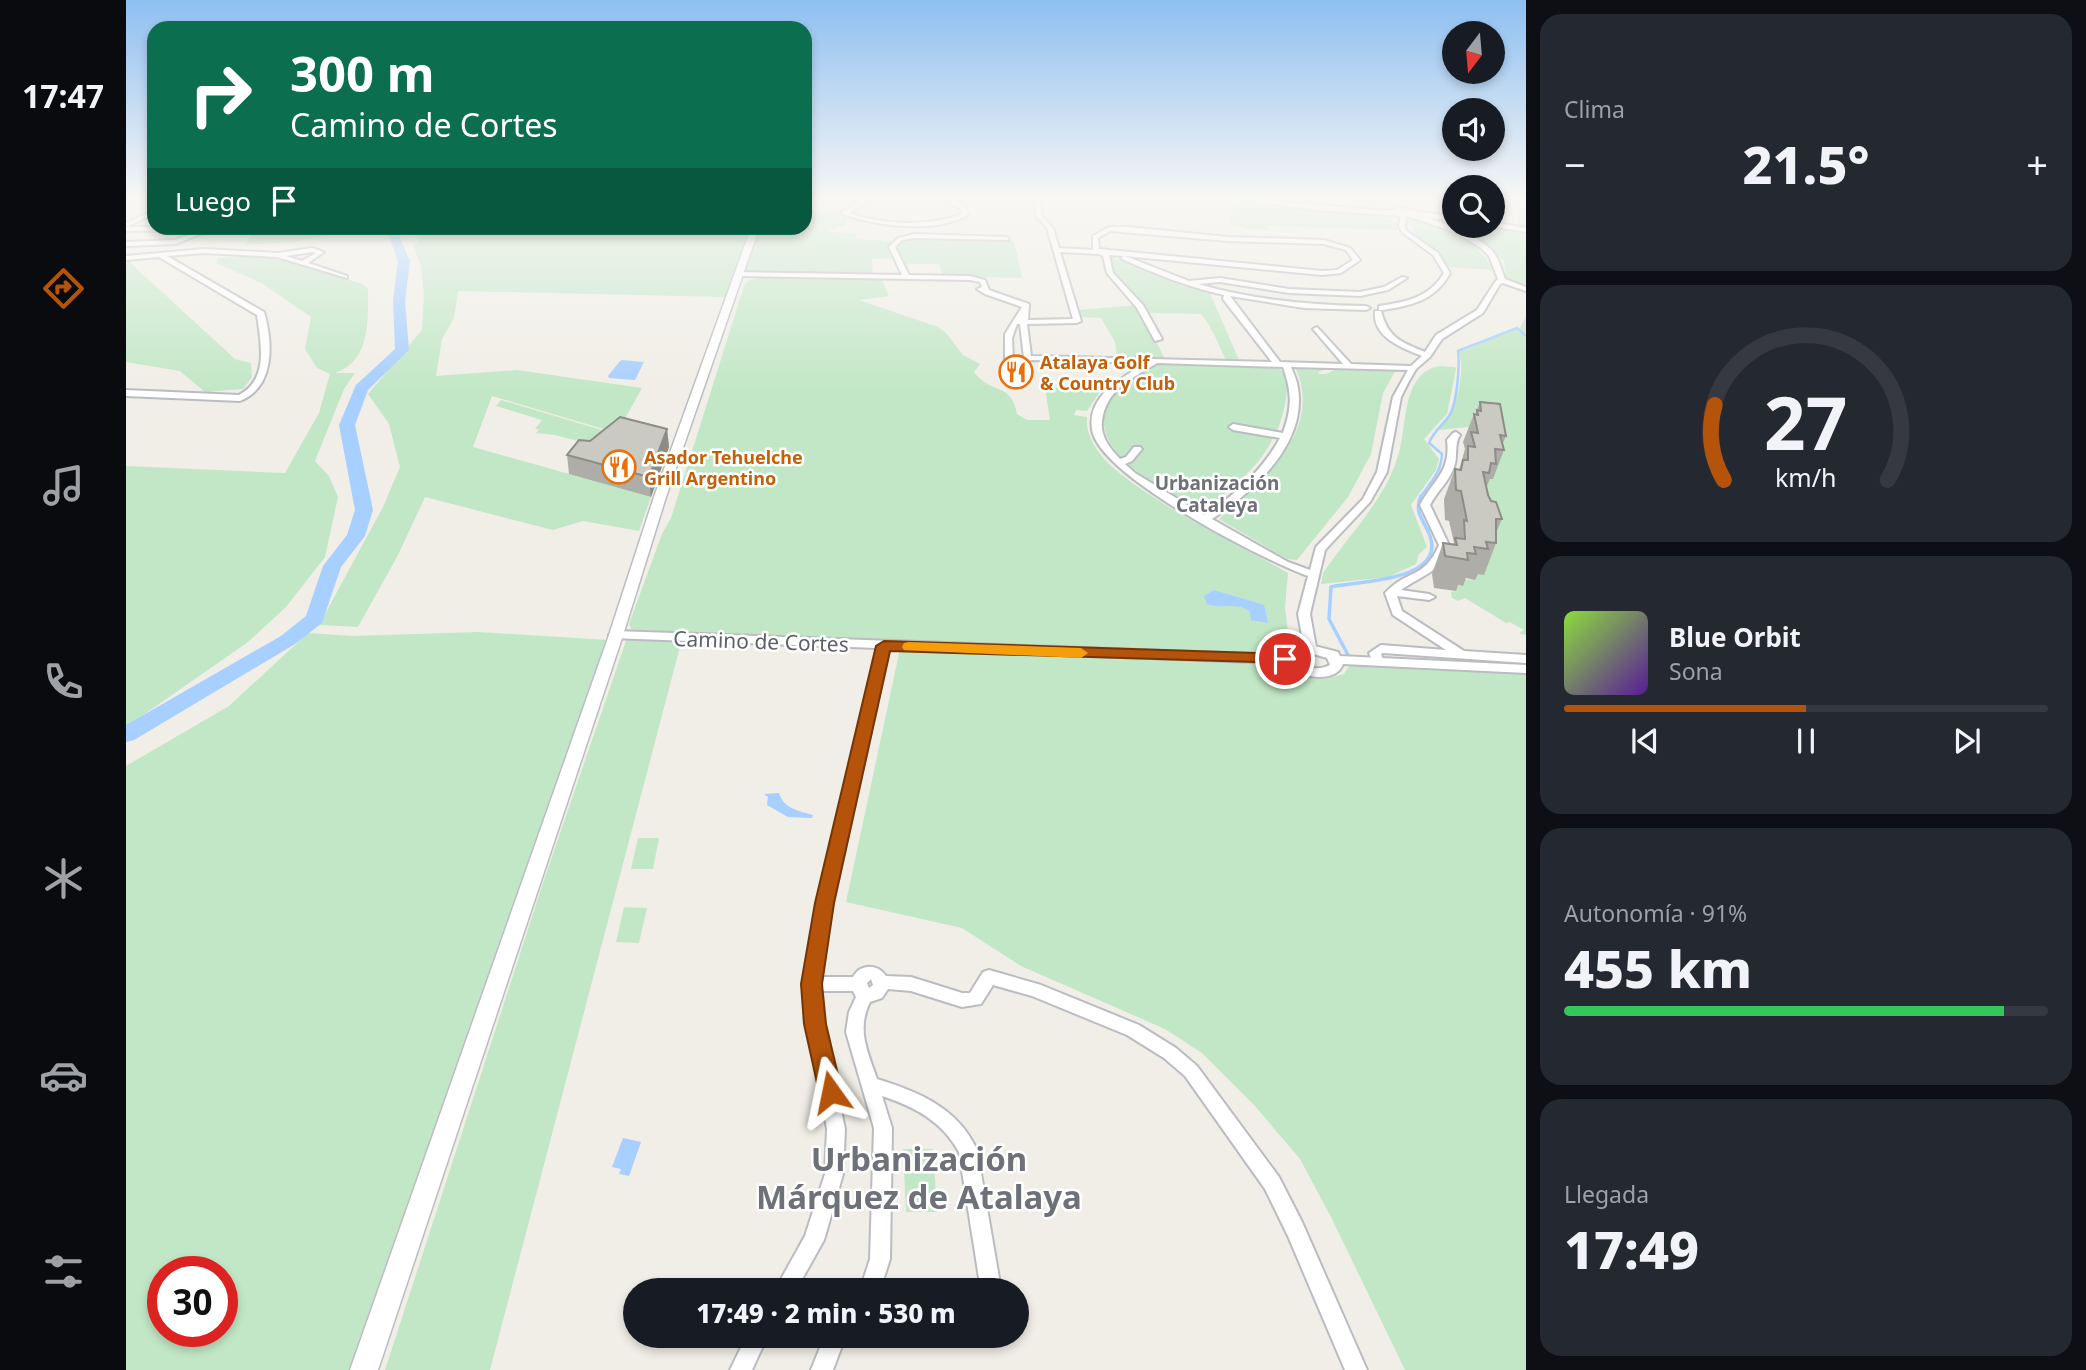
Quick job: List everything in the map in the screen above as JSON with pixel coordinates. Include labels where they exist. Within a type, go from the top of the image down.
[{"type":"main road","points":[[364,1370],[616,635],[724,310],[744,261]]},
{"type":"street","points":[[126,393],[158,397],[244,397],[262,379],[265,367],[261,314],[170,261]]},
{"type":"street","points":[[294,261],[345,277]]},
{"type":"street","points":[[303,264],[308,261]]},
{"type":"street","points":[[899,261],[907,277]]},
{"type":"street","points":[[1020,322],[1075,322],[1077,319],[1059,261]]},
{"type":"street","points":[[1108,261],[1110,273],[1140,307],[1158,339]]},
{"type":"street","points":[[1132,261],[1157,273],[1228,294],[1298,304],[1380,310],[1422,299],[1437,289],[1447,273],[1440,261]]},
{"type":"street","points":[[1192,261],[1322,273],[1339,272],[1356,261]]},
{"type":"street","points":[[1494,261],[1502,280],[1523,288]]},
{"type":"street","points":[[740,274],[956,278],[973,283],[987,293],[1024,304],[1026,312],[1007,338],[1009,359],[1020,363],[1028,359],[1413,368]]},
{"type":"street","points":[[1189,283],[1220,280],[1289,290],[1360,294],[1386,289],[1404,278]]},
{"type":"street","points":[[1310,648],[1304,614],[1320,549],[1367,500],[1382,472],[1397,397],[1413,368],[1427,355],[1439,337],[1479,311],[1497,283],[1502,280]]},
{"type":"street","points":[[1205,519],[1225,508],[1274,458],[1285,436],[1296,402],[1281,364],[1226,297],[1228,294]]},
{"type":"street","points":[[1380,310],[1381,328],[1404,346],[1427,355]]},
{"type":"street","points":[[1020,322],[1028,359]]},
{"type":"street","points":[[1317,329],[1348,365]]},
{"type":"street","points":[[1155,361],[1118,384],[1105,397],[1100,407],[1096,430],[1108,453],[1132,475],[1205,519],[1284,564],[1314,575]]},
{"type":"street","points":[[1322,374],[1334,369],[1336,365]]},
{"type":"street","points":[[1233,427],[1285,436]]},
{"type":"street","points":[[1392,592],[1433,568],[1440,556],[1444,545],[1425,505],[1440,486],[1451,463],[1454,456],[1452,440],[1456,435]]},
{"type":"street","points":[[1119,463],[1129,459],[1137,449]]},
{"type":"street","points":[[1392,592],[1429,597]]},
{"type":"street","points":[[1392,592],[1397,613],[1463,656]]},
{"type":"street","name":"Camino de Cortes","points":[[616,635],[1285,659]]},
{"type":"street","points":[[792,1278],[814,1240],[829,1196],[836,1155],[833,1106],[815,1024],[811,984],[825,903],[884,646]]},
{"type":"street","points":[[1337,660],[1338,666],[1324,672],[1300,669],[1290,665],[1285,659],[1286,651],[1293,648],[1310,648],[1324,650],[1337,660],[1377,659],[1526,669]]},
{"type":"street","points":[[1377,659],[1376,652],[1381,649],[1526,659]]},
{"type":"street","points":[[874,1278],[880,1259],[883,1128],[854,1032],[862,989],[861,976],[878,976],[882,982],[911,984],[962,1000],[975,999],[989,977],[997,978],[1035,990],[1133,1030],[1170,1053],[1191,1071],[1272,1183],[1295,1229],[1356,1370]]},
{"type":"street","points":[[811,984],[862,989]]},
{"type":"street","points":[[870,1085],[923,1105],[948,1118],[960,1133],[968,1150],[989,1278]]},
{"type":"street","points":[[741,1370],[752,1348]]},
{"type":"street","points":[[822,1370],[831,1348]]},
{"type":"green space","points":[[126,261],[128,261],[235,359],[251,363],[252,377],[243,389],[205,392],[180,371],[126,362]]},
{"type":"green space","points":[[285,261],[363,284],[368,289],[367,326],[361,349],[347,367],[335,373],[355,373],[344,389],[315,461],[329,476],[338,497],[325,557],[286,607],[248,642],[126,727],[126,466],[285,473],[319,413],[330,374],[317,368],[305,349],[311,317],[263,284],[216,263]]},
{"type":"green space","points":[[419,261],[739,261],[726,297],[458,291],[454,318],[442,339],[436,376],[517,370],[642,388],[617,433],[492,396],[473,447],[651,497],[639,531],[583,521],[553,530],[425,497],[398,555],[358,627],[319,625],[383,507],[400,467],[389,424],[368,394],[422,330],[424,294]]},
{"type":"green space","points":[[749,261],[872,261],[873,275],[745,272]]},
{"type":"green space","points":[[902,261],[1018,261],[1022,278],[943,276],[939,264],[903,264]]},
{"type":"green space","points":[[1110,261],[1121,261],[1162,278],[1209,291],[1239,360],[1226,360],[1201,314],[1148,313],[1113,275]]},
{"type":"green space","points":[[1444,261],[1487,261],[1492,270],[1450,267]]},
{"type":"green space","points":[[1504,261],[1526,261],[1526,284],[1522,287],[1507,282]]},
{"type":"green space","name":"Atalaya Golf & Country Club","points":[[762,277],[881,278],[889,296],[859,300],[938,327],[963,355],[980,364],[974,372],[987,384],[1006,393],[1017,414],[1027,420],[1050,420],[1045,387],[1101,390],[1087,411],[1076,410],[1074,415],[1087,417],[1091,440],[1111,466],[1156,499],[1288,573],[1285,607],[1289,640],[1264,655],[632,630],[629,624],[662,534],[671,518],[744,286],[747,281]]},
{"type":"green space","points":[[1137,305],[1165,359],[1117,358],[1115,342],[1101,318],[1081,317],[1079,310]]},
{"type":"green space","points":[[1526,316],[1525,635],[1519,633],[1524,630],[1510,622],[1506,623],[1465,598],[1458,601],[1452,598],[1451,592],[1456,591],[1455,585],[1463,586],[1462,579],[1475,580],[1474,573],[1484,574],[1484,478],[1492,479],[1468,427],[1439,430],[1458,393],[1461,372],[1459,352],[1520,328]]},
{"type":"green space","points":[[1156,363],[1276,365],[1285,380],[1286,397],[1277,432],[1237,425],[1274,436],[1268,448],[1243,478],[1203,511],[1158,487],[1126,463],[1143,449],[1133,449],[1121,458],[1109,441],[1104,427],[1104,414],[1117,392]]},
{"type":"green space","points":[[1439,366],[1456,369],[1447,414],[1424,439],[1439,459],[1436,470],[1411,505],[1427,547],[1419,554],[1416,564],[1388,577],[1321,584],[1323,573],[1368,514],[1387,483],[1400,449],[1413,388],[1427,370]]},
{"type":"green space","points":[[1295,367],[1332,367],[1318,372],[1319,374],[1326,374],[1341,367],[1396,370],[1383,393],[1371,454],[1348,497],[1297,560],[1287,559],[1219,519],[1269,471],[1284,453],[1295,433],[1302,412],[1302,390]]},
{"type":"green space","points":[[501,400],[622,436],[586,443],[536,433],[539,429],[535,429],[542,420],[496,406]]},
{"type":"green space","points":[[478,632],[608,640],[463,1046],[352,1370],[126,1370],[126,766],[229,706],[308,633],[353,636]]},
{"type":"green space","points":[[627,638],[681,640],[681,643],[490,1370],[385,1370],[543,883]]},
{"type":"green space","points":[[900,649],[1273,663],[1289,672],[1316,678],[1344,674],[1349,666],[1357,664],[1526,670],[1526,1370],[1405,1370],[1300,1159],[1255,1106],[1202,1053],[1165,1029],[1021,966],[962,928],[846,902]]},
{"type":"green space","points":[[638,838],[659,838],[653,869],[631,869]]},
{"type":"green space","points":[[624,907],[647,908],[639,943],[616,942]]},
{"type":"green space","points":[[903,1149],[933,1149],[937,1212],[906,1212]]},
{"type":"water","points":[[620,361],[644,362],[635,380],[609,378]]},
{"type":"water","points":[[1214,590],[1264,605],[1268,623],[1251,620],[1250,612],[1239,607],[1207,604],[1204,596]]},
{"type":"water","points":[[779,793],[784,803],[813,815],[812,818],[788,817],[767,805],[768,797],[764,794]]},
{"type":"water","points":[[623,1138],[641,1142],[629,1176],[619,1174],[621,1169],[612,1167]]},
{"type":"building","points":[[1480,402],[1500,404],[1506,436],[1500,435],[1504,450],[1495,449],[1496,464],[1491,463],[1489,473],[1483,472],[1488,495],[1491,501],[1496,502],[1502,519],[1496,519],[1496,543],[1486,542],[1488,549],[1474,547],[1476,554],[1467,553],[1468,560],[1445,556],[1443,543],[1457,545],[1455,538],[1465,539],[1464,520],[1467,521],[1461,491],[1456,490],[1455,469],[1461,470],[1463,460],[1468,460],[1468,446],[1475,447],[1471,432],[1478,433],[1474,414],[1478,415],[1477,410],[1481,411]]},
{"type":"building","points":[[620,417],[667,429],[649,477],[567,455],[579,440],[590,441]]},
{"type":"waterway","points":[[126,735],[288,640],[315,619],[332,566],[356,536],[364,510],[347,425],[361,388],[402,350],[399,301],[404,261]]},
{"type":"waterway","points":[[1421,497],[1440,467],[1442,454],[1429,443],[1452,410],[1459,365],[1458,351],[1517,328],[1526,336]]},
{"type":"waterway","points":[[1348,655],[1329,619],[1331,587],[1396,576],[1425,563],[1431,551],[1430,536],[1418,507],[1421,497]]},
{"type":"slow traffic","points":[[909,647],[1081,653]]},
{"type":"place","name":"Atalaya Golf & Country Club","points":[[1016,372]]},
{"type":"place","name":"Asador Tehuelche Grill Argentino","points":[[619,467]]},
{"type":"district","name":"Urbanización Cataleya","points":[[1217,494]]},
{"type":"district","name":"Urbanización Márquez de Atalaya","points":[[919,1177]]},
{"type":"route","points":[[831,1092],[815,1024],[811,984],[825,903],[884,646],[1285,659]]}]
